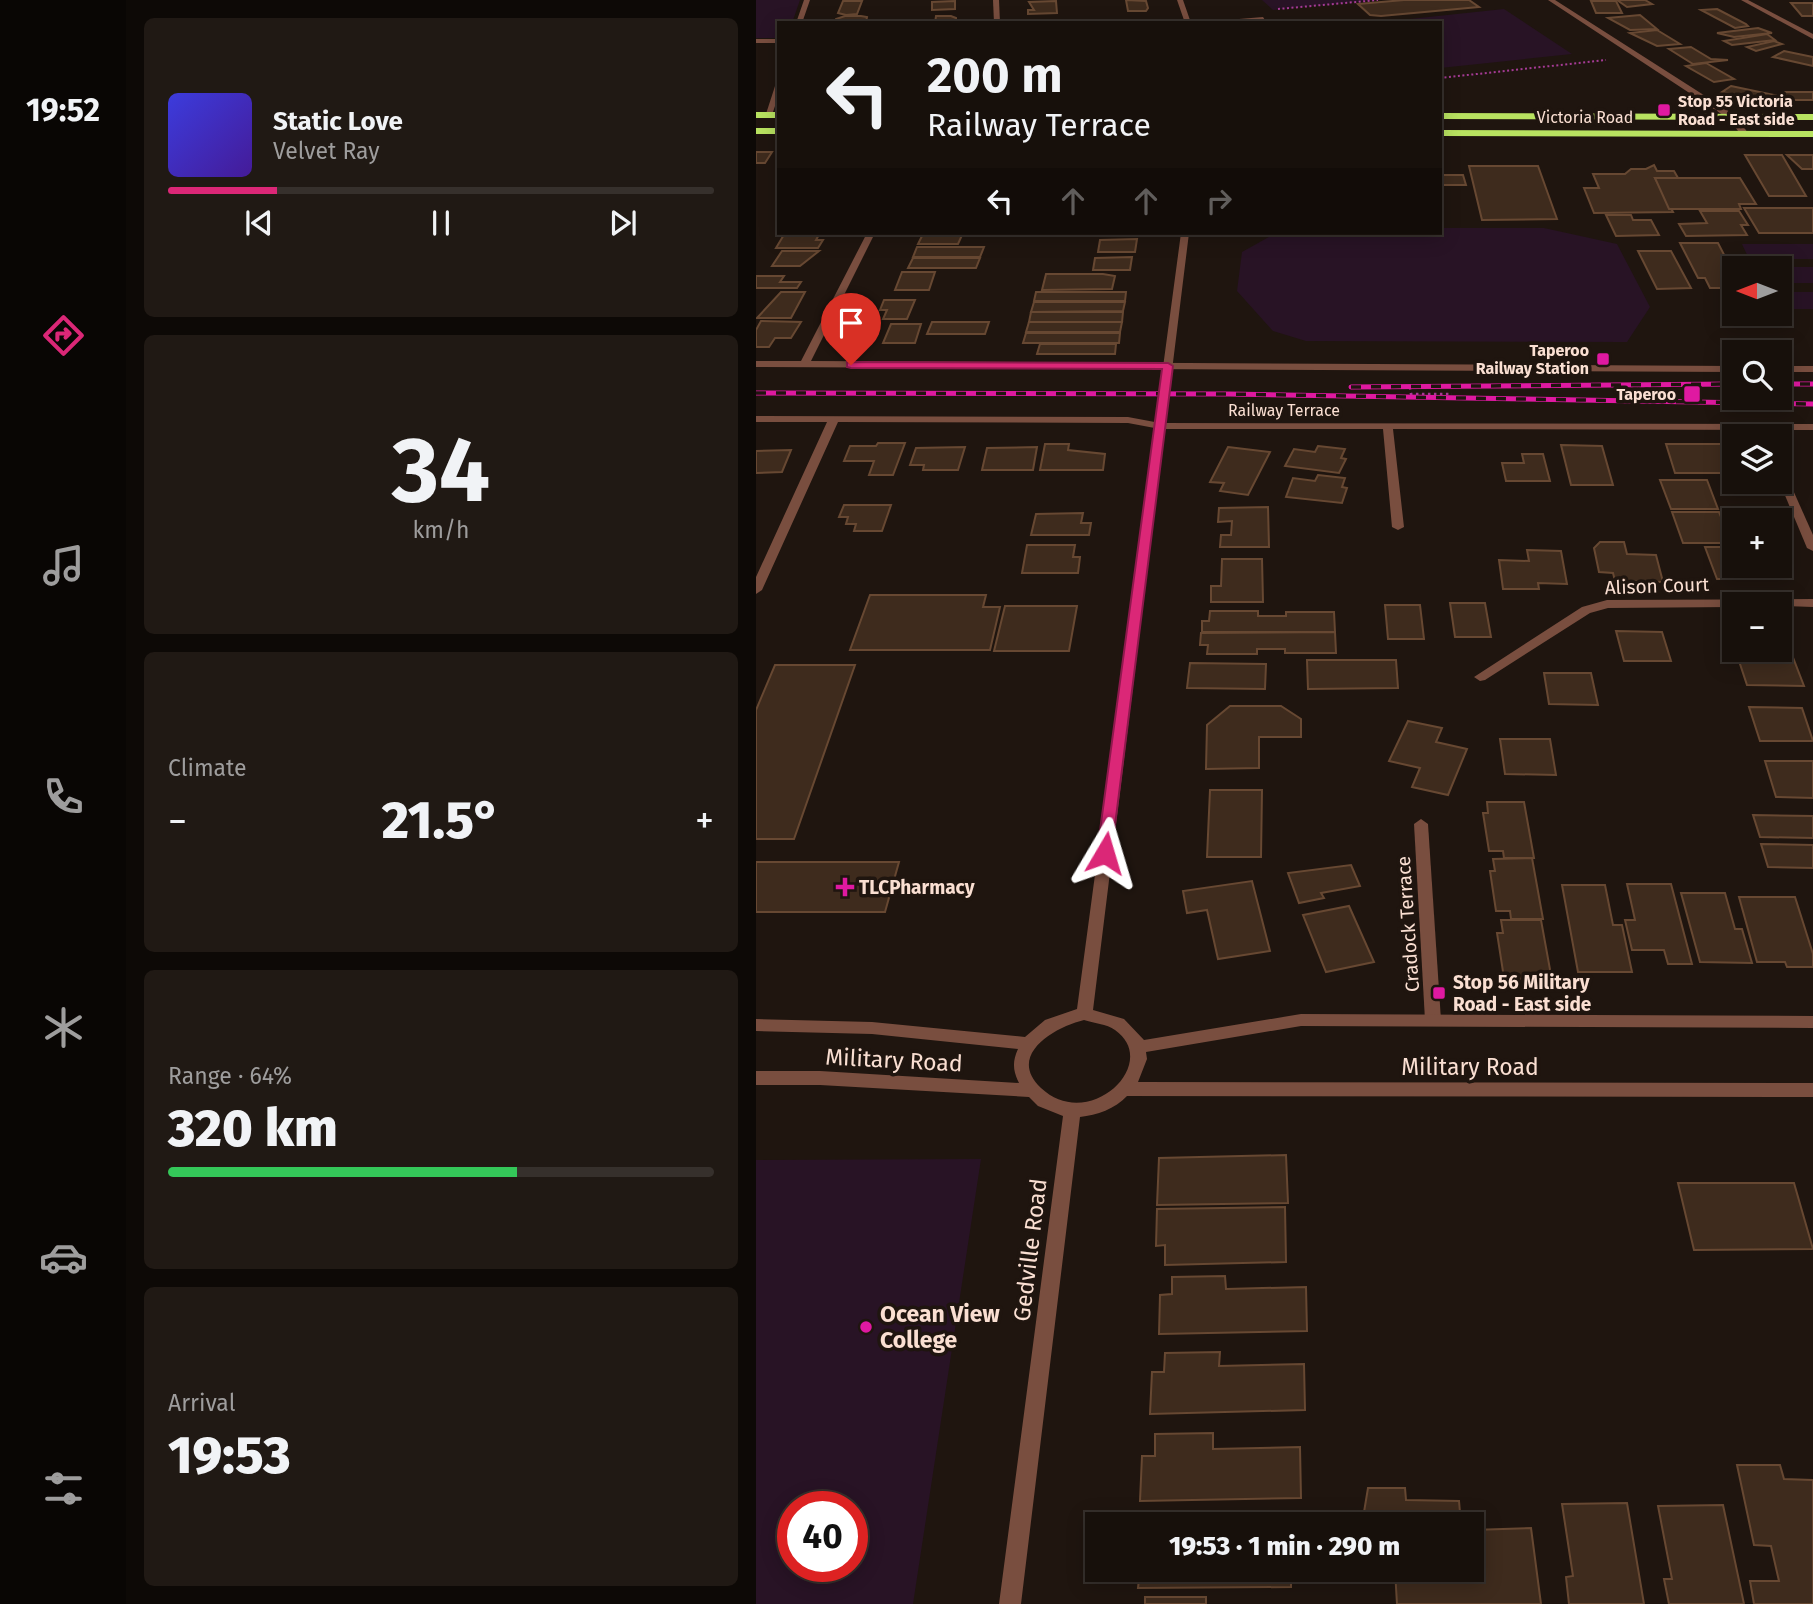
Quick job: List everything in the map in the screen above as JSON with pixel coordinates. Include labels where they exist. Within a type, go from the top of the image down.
[{"type":"highway","points":[[756,115],[774,115]]},
{"type":"highway","name":"Victoria Road","points":[[1442,116],[1813,117]]},
{"type":"highway","points":[[756,131],[777,131]]},
{"type":"highway","name":"Victoria Road","points":[[1442,133],[1813,134]]},
{"type":"street","points":[[800,21],[807,0]]},
{"type":"street","points":[[996,0],[997,21]]},
{"type":"street","points":[[1180,0],[1187,21]]},
{"type":"street","points":[[1551,0],[1732,117],[1744,133]]},
{"type":"street","points":[[1744,0],[1813,37]]},
{"type":"street","points":[[1239,21],[1263,19]]},
{"type":"street","points":[[756,41],[777,41]]},
{"type":"street","points":[[774,115],[777,96]]},
{"type":"street","points":[[804,365],[870,235]]},
{"type":"street","points":[[1084,1014],[1185,235]]},
{"type":"street","points":[[756,364],[1722,369]]},
{"type":"street","points":[[1792,369],[1813,369]]},
{"type":"street","name":"Railway Terrace","points":[[756,419],[1128,420],[1160,426],[1722,430]]},
{"type":"street","points":[[756,590],[834,419]]},
{"type":"street","points":[[1388,426],[1398,527]]},
{"type":"street","name":"Railway Terrace","points":[[1792,429],[1813,427]]},
{"type":"street","points":[[1790,494],[1813,548]]},
{"type":"street","name":"Alison Court","points":[[1479,677],[1586,610],[1607,604],[1813,603]]},
{"type":"street","name":"Cradock Terrace","points":[[1420,824],[1433,1020]]},
{"type":"street","points":[[1084,1014],[1104,1017],[1121,1024],[1134,1036],[1139,1047],[1138,1072],[1127,1088],[1112,1100],[1095,1107],[1072,1110],[1050,1105],[1029,1090],[1022,1076],[1021,1059],[1028,1044],[1050,1023],[1084,1014]]},
{"type":"street","points":[[1139,1047],[1301,1020],[1813,1022]]},
{"type":"street","name":"Military Road","points":[[756,1025],[872,1028],[1028,1044]]},
{"type":"street","name":"Military Road","points":[[756,1078],[820,1078],[1029,1090]]},
{"type":"street","name":"Military Road","points":[[1127,1088],[1813,1090]]},
{"type":"street","name":"Gedville Road","points":[[1010,1604],[1072,1110]]},
{"type":"path","points":[[1279,9],[1378,0]]},
{"type":"path","points":[[1442,78],[1611,59]]},
{"type":"shaded area","points":[[756,0],[800,0],[793,21],[777,21],[777,38],[756,38]]},
{"type":"shaded area","points":[[1262,0],[1377,0],[1273,10]]},
{"type":"shaded area","points":[[1504,9],[1572,54],[1442,68],[1442,21],[1391,21]]},
{"type":"shaded area","points":[[1442,228],[1544,228],[1617,244],[1650,307],[1627,342],[1306,341],[1273,331],[1237,291],[1242,252],[1272,235],[1442,235]]},
{"type":"shaded area","points":[[1742,244],[1813,244],[1813,259],[1748,256]]},
{"type":"shaded area","points":[[1792,267],[1813,267],[1813,283],[1792,283]]},
{"type":"shaded area","points":[[1792,292],[1813,292],[1813,309],[1792,309]]},
{"type":"shaded area","name":"Ocean View College","points":[[981,1159],[913,1604],[756,1604],[756,1160]]},
{"type":"building","points":[[1126,0],[1146,1],[1148,8],[1146,11],[1128,11]]},
{"type":"building","points":[[1404,0],[1469,0],[1479,7],[1381,16],[1370,15],[1358,4]]},
{"type":"building","points":[[1617,0],[1645,0],[1652,4],[1627,7]]},
{"type":"building","points":[[843,1],[862,1],[857,14],[838,13]]},
{"type":"building","points":[[955,1],[955,9],[932,10],[932,2]]},
{"type":"building","points":[[1056,1],[1057,13],[1028,14],[1028,10],[1034,10],[1029,2]]},
{"type":"building","points":[[1591,1],[1616,1],[1622,13],[1596,13]]},
{"type":"building","points":[[1791,3],[1813,3],[1813,16],[1802,16]]},
{"type":"building","points":[[1717,9],[1748,26],[1735,28],[1701,10]]},
{"type":"building","points":[[1640,15],[1657,29],[1630,30],[1608,18]]},
{"type":"building","points":[[845,16],[867,17],[866,21],[836,19]]},
{"type":"building","points":[[936,16],[956,18],[956,21],[935,21]]},
{"type":"building","points":[[1758,28],[1772,33],[1734,37],[1717,33]]},
{"type":"building","points":[[1657,30],[1680,44],[1657,46],[1630,33]]},
{"type":"building","points":[[1767,34],[1775,40],[1732,45],[1724,41]]},
{"type":"building","points":[[1774,41],[1782,44],[1756,51],[1747,47]]},
{"type":"building","points":[[1691,47],[1711,59],[1728,60],[1693,64],[1669,49]]},
{"type":"building","points":[[1784,51],[1813,57],[1813,66],[1773,57]]},
{"type":"building","points":[[1706,63],[1734,79],[1714,82],[1686,66]]},
{"type":"building","points":[[1731,86],[1779,96],[1779,103],[1722,92]]},
{"type":"building","points":[[1784,92],[1813,92],[1813,100],[1789,100]]},
{"type":"building","points":[[756,152],[772,152],[765,163],[756,163]]},
{"type":"building","points":[[1745,155],[1782,155],[1806,196],[1769,196]]},
{"type":"building","points":[[1787,155],[1813,155],[1813,169],[1802,169]]},
{"type":"building","points":[[1654,165],[1657,171],[1674,171],[1678,178],[1655,178],[1673,212],[1594,213],[1584,188],[1599,188],[1593,174],[1625,174],[1631,169],[1646,169]]},
{"type":"building","points":[[1469,166],[1538,166],[1557,219],[1482,220]]},
{"type":"building","points":[[1442,175],[1463,175],[1466,185],[1442,185]]},
{"type":"building","points":[[1655,178],[1740,178],[1756,204],[1739,204],[1741,209],[1669,209]]},
{"type":"building","points":[[1744,208],[1813,208],[1813,233],[1759,233]]},
{"type":"building","points":[[1700,211],[1739,211],[1748,225],[1741,225],[1747,235],[1686,236],[1679,224],[1707,223]]},
{"type":"building","points":[[1606,215],[1631,215],[1633,220],[1651,220],[1659,235],[1616,236]]},
{"type":"building","points":[[784,235],[819,235],[816,240],[823,240],[818,248],[776,248]]},
{"type":"building","points":[[962,235],[958,244],[918,244],[922,236]]},
{"type":"building","points":[[1137,239],[1135,252],[1098,252],[1100,240]]},
{"type":"building","points":[[1680,243],[1718,243],[1725,256],[1722,256],[1722,288],[1710,288],[1705,278],[1698,278]]},
{"type":"building","points":[[917,247],[984,247],[980,257],[913,257]]},
{"type":"building","points":[[782,251],[819,251],[800,266],[772,266]]},
{"type":"building","points":[[1638,251],[1671,251],[1691,288],[1657,289]]},
{"type":"building","points":[[1132,257],[1130,270],[1093,270],[1095,258]]},
{"type":"building","points":[[913,258],[980,258],[976,268],[908,268]]},
{"type":"building","points":[[902,272],[935,272],[929,290],[895,290]]},
{"type":"building","points":[[1046,274],[1115,276],[1112,289],[1042,290]]},
{"type":"building","points":[[756,276],[784,276],[780,282],[801,282],[797,288],[756,288]]},
{"type":"building","points":[[781,292],[805,292],[791,318],[757,318]]},
{"type":"building","points":[[1036,292],[1126,292],[1125,301],[1034,301]]},
{"type":"building","points":[[884,300],[915,300],[907,319],[883,319],[887,310],[880,310]]},
{"type":"building","points":[[1034,302],[1125,302],[1123,311],[1031,312]]},
{"type":"building","points":[[1031,312],[1123,312],[1122,322],[1029,322]]},
{"type":"building","points":[[761,321],[801,322],[791,338],[775,338],[769,347],[756,347],[756,330]]},
{"type":"building","points":[[932,322],[989,322],[985,334],[927,334]]},
{"type":"building","points":[[1029,322],[1122,322],[1120,332],[1026,332]]},
{"type":"building","points":[[891,324],[921,324],[915,343],[883,343]]},
{"type":"building","points":[[1026,333],[1120,333],[1119,343],[1023,343]]},
{"type":"building","points":[[1040,344],[1116,344],[1115,354],[1037,354]]},
{"type":"building","points":[[878,443],[905,443],[893,475],[869,475],[874,461],[844,461],[850,446],[876,446]]},
{"type":"building","points":[[1045,444],[1069,444],[1068,450],[1105,454],[1103,470],[1040,470]]},
{"type":"building","points":[[1666,444],[1721,444],[1722,473],[1675,473]]},
{"type":"building","points":[[1561,445],[1602,446],[1613,485],[1571,485]]},
{"type":"building","points":[[1318,446],[1345,449],[1341,458],[1346,459],[1339,473],[1285,466],[1294,449],[1315,452]]},
{"type":"building","points":[[965,447],[958,470],[923,470],[924,465],[910,465],[916,448]]},
{"type":"building","points":[[1037,447],[1033,470],[982,470],[987,448]]},
{"type":"building","points":[[1228,447],[1270,452],[1248,495],[1220,491],[1224,483],[1210,482]]},
{"type":"building","points":[[791,450],[782,472],[756,473],[756,451]]},
{"type":"building","points":[[1522,454],[1543,454],[1550,481],[1506,481],[1502,463],[1524,463]]},
{"type":"building","points":[[1318,475],[1345,478],[1342,487],[1347,488],[1342,503],[1286,497],[1293,478],[1315,481]]},
{"type":"building","points":[[1660,480],[1707,480],[1718,509],[1671,509]]},
{"type":"building","points":[[844,505],[891,505],[882,531],[854,531],[856,524],[846,524],[848,517],[839,517]]},
{"type":"building","points":[[1268,507],[1269,547],[1220,547],[1221,535],[1231,535],[1232,521],[1218,522],[1219,508]]},
{"type":"building","points":[[1672,512],[1719,512],[1722,519],[1722,543],[1683,543]]},
{"type":"building","points":[[1083,513],[1081,523],[1091,523],[1089,535],[1031,535],[1036,514]]},
{"type":"building","points":[[1600,542],[1624,542],[1627,554],[1656,555],[1663,582],[1615,581],[1613,573],[1599,572],[1594,548]]},
{"type":"building","points":[[1027,545],[1075,545],[1073,557],[1080,557],[1078,573],[1022,573]]},
{"type":"building","points":[[1705,547],[1722,547],[1722,578],[1767,579],[1717,579]]},
{"type":"building","points":[[1527,550],[1561,551],[1567,584],[1538,583],[1539,589],[1503,589],[1499,560],[1529,561]]},
{"type":"building","points":[[1222,559],[1262,559],[1263,602],[1211,602],[1211,586],[1221,586]]},
{"type":"building","points":[[870,595],[986,595],[983,607],[1000,607],[990,650],[850,650]]},
{"type":"building","points":[[1450,603],[1485,603],[1491,637],[1455,637]]},
{"type":"building","points":[[1385,605],[1420,605],[1424,639],[1388,639]]},
{"type":"building","points":[[1005,606],[1077,606],[1069,651],[994,651]]},
{"type":"building","points":[[1210,611],[1258,611],[1258,616],[1286,616],[1286,612],[1334,612],[1335,632],[1202,632],[1202,621],[1209,621]]},
{"type":"building","points":[[1616,631],[1662,632],[1671,661],[1624,661]]},
{"type":"building","points":[[1335,632],[1336,653],[1285,653],[1285,649],[1257,649],[1257,654],[1207,654],[1208,645],[1200,645],[1201,633]]},
{"type":"building","points":[[1792,655],[1804,686],[1747,685],[1739,662],[1792,662]]},
{"type":"building","points":[[1307,660],[1396,660],[1398,688],[1308,689]]},
{"type":"building","points":[[1190,663],[1266,664],[1265,689],[1187,688]]},
{"type":"building","points":[[775,665],[855,665],[794,839],[756,839],[756,710]]},
{"type":"building","points":[[1544,673],[1591,673],[1598,705],[1549,704]]},
{"type":"building","points":[[1230,706],[1281,706],[1301,719],[1301,737],[1259,737],[1259,768],[1206,769],[1207,725]]},
{"type":"building","points":[[1749,707],[1802,708],[1813,741],[1760,741]]},
{"type":"building","points":[[1408,721],[1442,728],[1436,742],[1467,749],[1448,795],[1412,787],[1420,768],[1389,761]]},
{"type":"building","points":[[1500,739],[1550,739],[1556,775],[1505,774]]},
{"type":"building","points":[[1765,761],[1813,761],[1813,798],[1776,797]]},
{"type":"building","points":[[1210,790],[1262,790],[1261,857],[1207,857]]},
{"type":"building","points":[[1487,802],[1524,802],[1534,858],[1504,858],[1503,851],[1489,851],[1483,813],[1488,813]]},
{"type":"building","points":[[1753,815],[1813,816],[1813,838],[1760,837]]},
{"type":"building","points":[[1761,844],[1813,845],[1813,868],[1768,867]]},
{"type":"building","points":[[1532,858],[1543,919],[1511,919],[1510,911],[1496,911],[1490,871],[1495,871],[1493,859]]},
{"type":"building","points":[[756,862],[899,862],[885,912],[756,912]]},
{"type":"building","points":[[1351,865],[1360,886],[1321,893],[1324,898],[1299,903],[1288,873]]},
{"type":"building","points":[[1252,881],[1270,951],[1218,959],[1207,910],[1187,913],[1183,891]]},
{"type":"building","points":[[1627,884],[1671,884],[1692,964],[1668,964],[1664,950],[1632,950],[1625,920],[1635,920]]},
{"type":"building","points":[[1562,885],[1605,885],[1613,925],[1622,925],[1632,972],[1578,972]]},
{"type":"building","points":[[1681,893],[1725,893],[1735,929],[1742,929],[1752,963],[1700,962]]},
{"type":"building","points":[[1739,897],[1795,897],[1813,954],[1813,967],[1787,967],[1785,962],[1757,962]]},
{"type":"building","points":[[1349,906],[1374,962],[1326,972],[1303,915]]},
{"type":"building","points":[[1501,920],[1541,920],[1553,986],[1521,987],[1519,978],[1504,978],[1497,933],[1503,933]]},
{"type":"building","points":[[1286,1155],[1288,1203],[1157,1205],[1159,1158]]},
{"type":"building","points":[[1678,1183],[1794,1183],[1813,1249],[1694,1250]]},
{"type":"building","points":[[1285,1207],[1286,1262],[1165,1265],[1165,1245],[1156,1246],[1157,1209]]},
{"type":"building","points":[[1225,1276],[1226,1289],[1306,1287],[1307,1331],[1159,1334],[1160,1295],[1172,1294],[1172,1277]]},
{"type":"building","points":[[1220,1352],[1219,1366],[1304,1364],[1305,1410],[1150,1414],[1152,1372],[1164,1372],[1165,1353]]},
{"type":"building","points":[[1213,1433],[1213,1449],[1300,1447],[1301,1498],[1140,1501],[1142,1456],[1155,1456],[1155,1434]]},
{"type":"building","points":[[1737,1465],[1780,1465],[1784,1479],[1813,1480],[1813,1604],[1754,1604],[1750,1581],[1779,1581],[1771,1546],[1754,1545]]},
{"type":"building","points":[[1368,1488],[1405,1488],[1406,1500],[1459,1501],[1460,1512],[1364,1512]]},
{"type":"building","points":[[1627,1503],[1644,1604],[1569,1604],[1566,1577],[1573,1576],[1562,1504]]},
{"type":"building","points":[[1723,1505],[1744,1604],[1669,1604],[1664,1579],[1672,1579],[1658,1506]]},
{"type":"building","points":[[1531,1528],[1541,1604],[1397,1604],[1396,1582],[1484,1582],[1484,1530]]},
{"type":"building","points":[[1139,1582],[1291,1582],[1291,1587],[1138,1588]]},
{"type":"building","points":[[1145,1597],[1206,1597],[1206,1604],[1145,1604]]},
{"type":"railway","points":[[1351,387],[1722,384]]},
{"type":"railway","points":[[1792,384],[1813,384]]},
{"type":"railway","points":[[756,393],[1228,394],[1813,404]]},
{"type":"place","name":"Stop 55 Victoria Road - East side","points":[[1664,110]]},
{"type":"place","name":"Taperoo Railway Station","points":[[1603,359]]},
{"type":"place","name":"Taperoo","points":[[1692,394]]},
{"type":"place","name":"TLCPharmacy","points":[[845,887]]},
{"type":"place","name":"Stop 56 Military Road - East side","points":[[1439,993]]},
{"type":"place","name":"Ocean View College","points":[[866,1327]]},
{"type":"route","points":[[851,365],[1168,366],[1105,853]]}]
